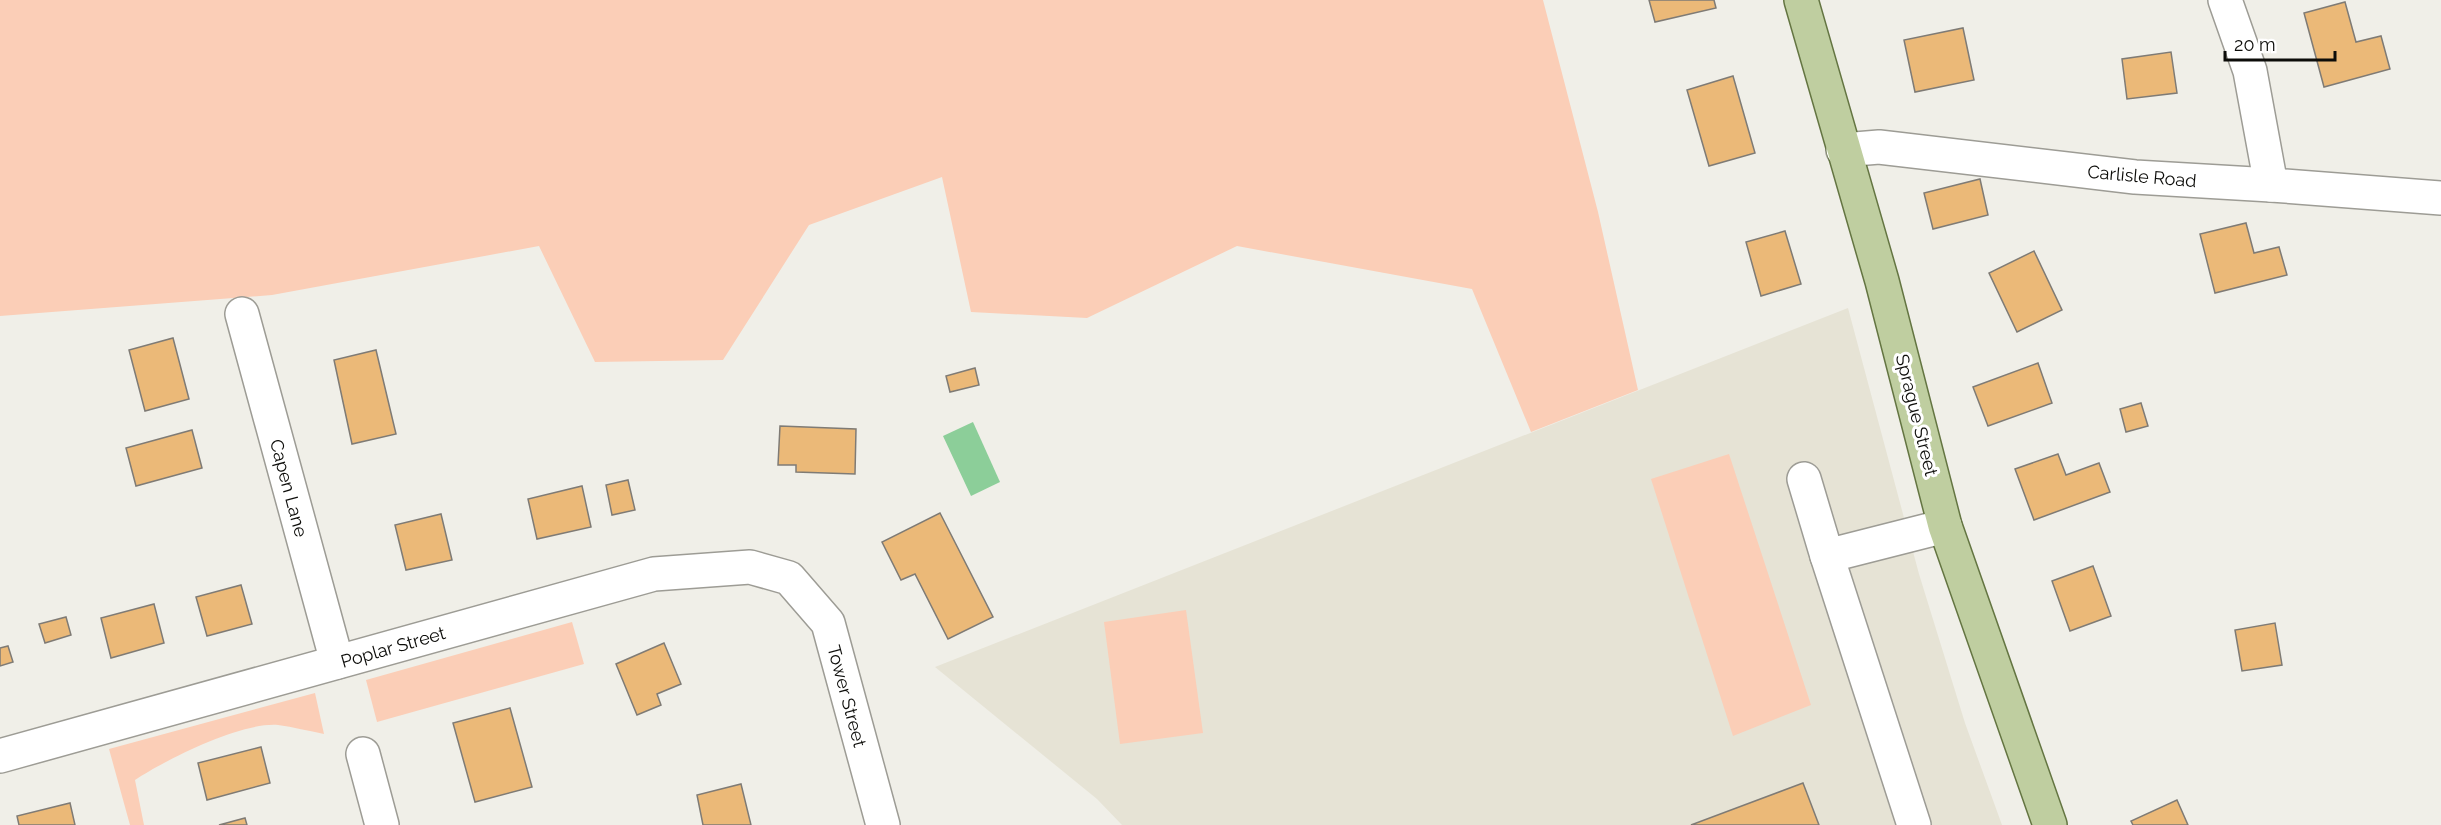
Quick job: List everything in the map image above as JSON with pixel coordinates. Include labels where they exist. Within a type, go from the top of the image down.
[{"type":"main road","name":"Sprague Street","points":[[1801,0],[1882,281],[1945,526],[2050,825]]},
{"type":"street","points":[[2225,0],[2250,70],[2271,185]]},
{"type":"street","name":"Carlisle Road","points":[[1843,150],[1879,147],[2135,177],[2441,198]]},
{"type":"street","name":"Capen Lane","points":[[242,314],[337,662]]},
{"type":"street","points":[[1803,479],[1914,825]]},
{"type":"street","points":[[1827,555],[1945,526]]},
{"type":"street","name":"Poplar Street","points":[[0,756],[654,574],[750,567],[789,578]]},
{"type":"street","name":"Tower Street","points":[[789,578],[828,622],[883,825]]},
{"type":"street","points":[[363,754],[382,825]]},
{"type":"shaded area","points":[[0,0],[1543,0],[1598,212],[1638,390],[1531,432],[1472,289],[1237,246],[1087,318],[971,312],[942,177],[809,225],[723,360],[595,362],[539,246],[272,295],[0,316]]},
{"type":"shaded area","points":[[1848,308],[1919,574],[1965,723],[2002,825],[1122,825],[1097,799],[935,667]]},
{"type":"shaded area","points":[[973,422],[1000,482],[971,496],[943,436]]},
{"type":"shaded area","points":[[1729,454],[1811,705],[1733,736],[1651,479]]},
{"type":"shaded area","points":[[1186,610],[1203,733],[1120,744],[1104,622]]},
{"type":"shaded area","points":[[572,622],[584,664],[377,722],[366,680]]},
{"type":"shaded area","points":[[315,693],[324,734],[278,725],[262,726],[244,729],[184,753],[135,780],[144,825],[130,825],[109,749]]},
{"type":"building","points":[[1649,0],[1714,0],[1716,8],[1655,22]]},
{"type":"building","points":[[2345,2],[2356,42],[2381,36],[2390,69],[2324,87],[2304,13]]},
{"type":"building","points":[[1963,28],[1974,80],[1915,92],[1904,40]]},
{"type":"building","points":[[2171,52],[2177,93],[2127,99],[2122,59]]},
{"type":"building","points":[[1733,76],[1755,153],[1709,166],[1687,90]]},
{"type":"building","points":[[1980,179],[1988,215],[1933,229],[1924,193]]},
{"type":"building","points":[[2246,223],[2254,253],[2279,247],[2287,275],[2215,293],[2200,234]]},
{"type":"building","points":[[1785,231],[1801,284],[1761,296],[1746,242]]},
{"type":"building","points":[[2034,251],[2062,310],[2017,332],[1989,273]]},
{"type":"building","points":[[173,338],[189,399],[145,411],[129,350]]},
{"type":"building","points":[[376,350],[396,434],[352,444],[334,360]]},
{"type":"building","points":[[2038,363],[2052,403],[1988,426],[1973,387]]},
{"type":"building","points":[[975,368],[979,385],[950,392],[946,376]]},
{"type":"building","points":[[2141,403],[2148,426],[2126,432],[2120,409]]},
{"type":"building","points":[[780,426],[856,429],[855,474],[796,472],[796,465],[778,465]]},
{"type":"building","points":[[192,430],[202,468],[136,486],[126,448]]},
{"type":"building","points":[[2058,454],[2066,475],[2099,463],[2110,492],[2034,520],[2015,469]]},
{"type":"building","points":[[628,480],[635,510],[612,515],[606,485]]},
{"type":"building","points":[[582,486],[591,527],[537,539],[528,499]]},
{"type":"building","points":[[940,513],[993,617],[948,639],[915,574],[901,580],[882,542]]},
{"type":"building","points":[[441,514],[452,560],[406,570],[395,525]]},
{"type":"building","points":[[2093,566],[2111,616],[2070,631],[2052,581]]},
{"type":"building","points":[[241,585],[252,624],[207,636],[196,597]]},
{"type":"building","points":[[154,604],[164,643],[111,658],[101,618]]},
{"type":"building","points":[[66,617],[71,635],[45,643],[39,624]]},
{"type":"building","points":[[2275,623],[2282,665],[2242,671],[2235,630]]},
{"type":"building","points":[[664,643],[681,684],[657,694],[661,705],[637,715],[616,664]]},
{"type":"building","points":[[8,646],[13,662],[0,666],[0,648]]},
{"type":"building","points":[[510,708],[532,787],[475,802],[453,723]]},
{"type":"building","points":[[261,747],[270,783],[207,800],[198,763]]},
{"type":"building","points":[[1803,783],[1819,825],[1691,825]]},
{"type":"building","points":[[741,784],[751,825],[703,825],[697,795]]},
{"type":"building","points":[[2177,800],[2188,825],[2133,825],[2131,821]]},
{"type":"building","points":[[70,803],[75,825],[19,825],[17,816]]},
{"type":"building","points":[[245,818],[247,825],[219,825]]}]
